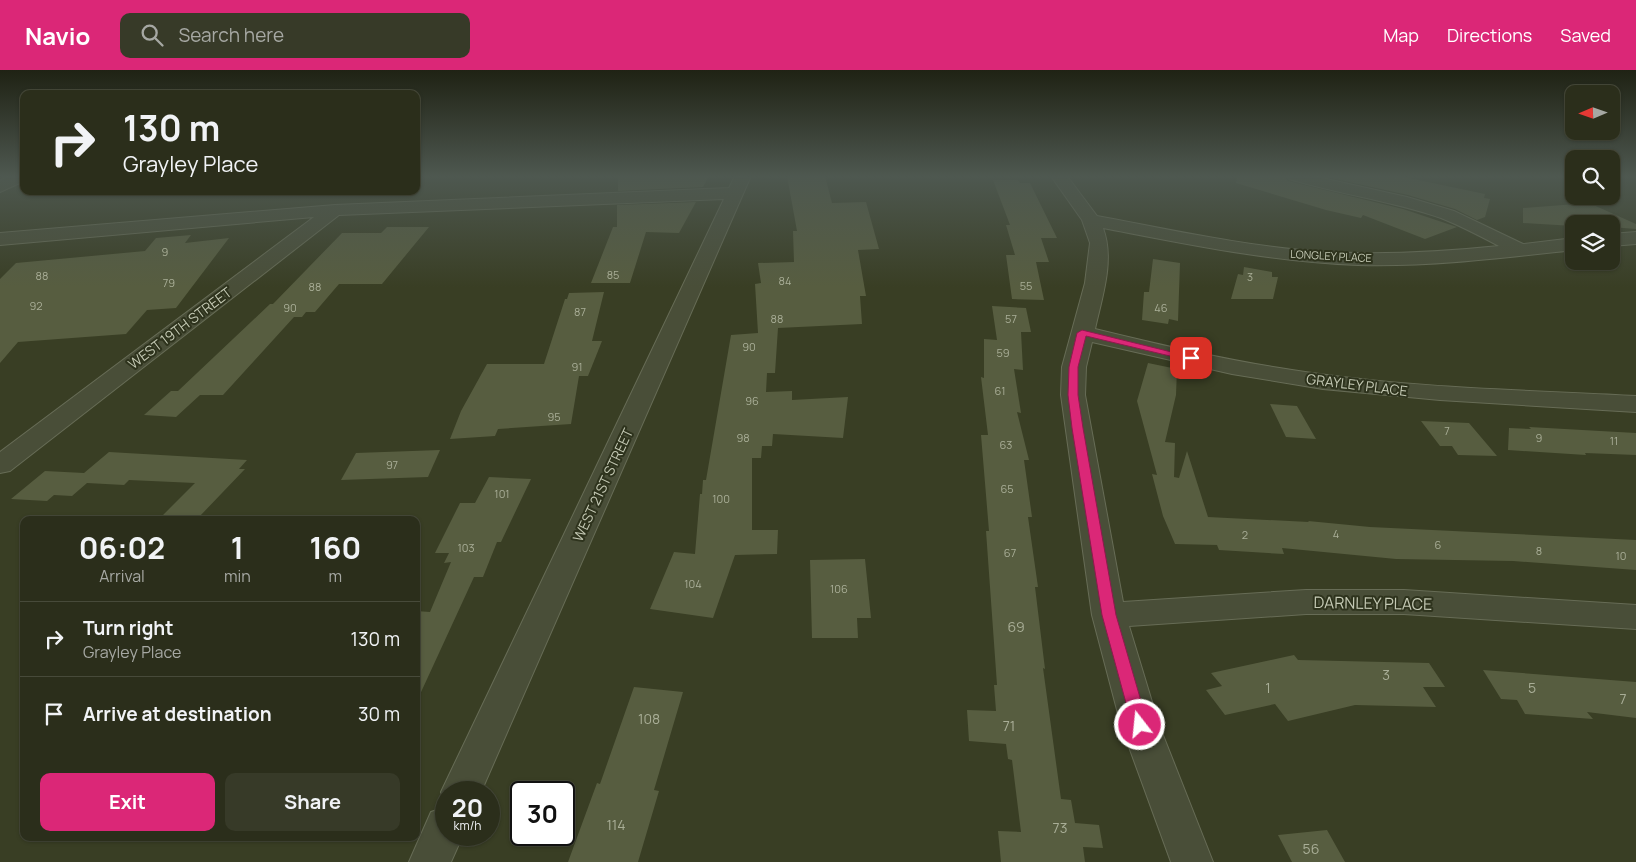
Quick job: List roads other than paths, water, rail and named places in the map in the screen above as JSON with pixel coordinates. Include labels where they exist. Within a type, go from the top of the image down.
[{"type":"street","points":[[0,239],[301,213]]},
{"type":"street","name":"WEST 19TH STREET","points":[[0,465],[331,213]]},
{"type":"street","name":"WEST 21ST STREET","points":[[467,781],[727,213]]},
{"type":"street","points":[[1086,213],[1091,220],[1099,243],[1095,283],[1074,367],[1073,395],[1109,615],[1140,725],[1192,862]]},
{"type":"street","points":[[1438,213],[1488,233],[1520,250]]},
{"type":"street","name":"LONGLEY PLACE","points":[[1091,220],[1244,249],[1302,256],[1358,259],[1449,258],[1565,245]]},
{"type":"street","points":[[1620,239],[1636,238]]},
{"type":"street","name":"GRAYLEY PLACE","points":[[1082,333],[1230,366],[1321,382],[1404,391],[1636,404]]},
{"type":"street","name":"DARNLEY PLACE","points":[[1109,615],[1306,602],[1404,602],[1636,617]]},
{"type":"street","points":[[430,862],[437,846]]}]
